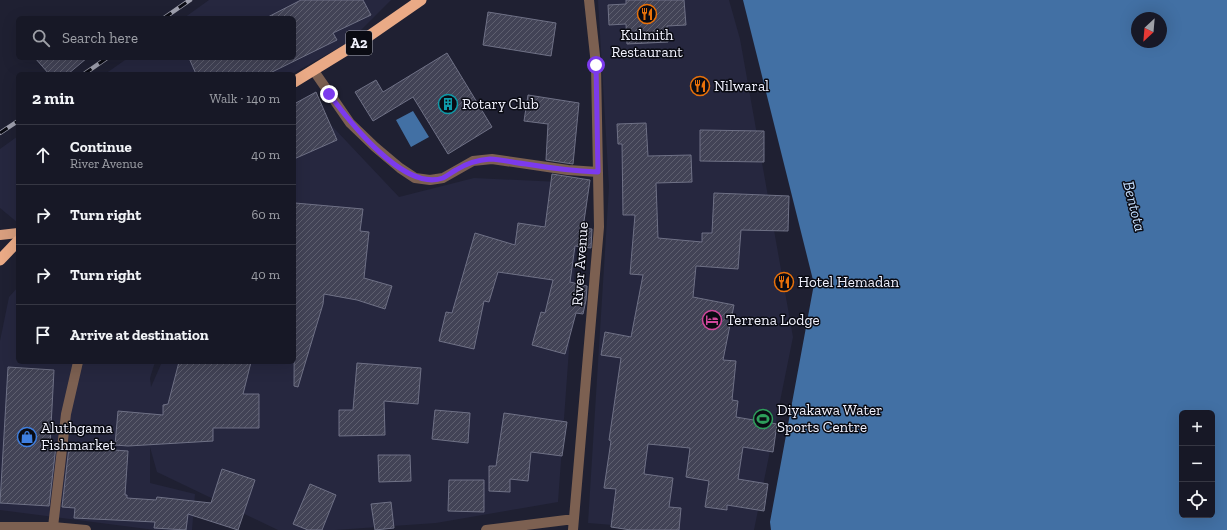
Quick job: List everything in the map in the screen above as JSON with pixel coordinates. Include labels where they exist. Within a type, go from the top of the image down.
[{"type":"highway","name":"A2","points":[[296,81],[369,36],[421,0]]},
{"type":"highway","points":[[0,260],[16,243]]},
{"type":"main road","points":[[0,235],[16,233]]},
{"type":"street","name":"River Avenue","points":[[573,530],[599,227],[596,65],[589,0]]},
{"type":"street","points":[[314,71],[350,123],[385,155],[415,178],[430,180],[443,178],[473,161],[492,159],[568,170],[598,172]]},
{"type":"street","points":[[53,527],[66,414],[78,364]]},
{"type":"street","points":[[486,530],[574,519]]},
{"type":"street","points":[[0,528],[53,527],[86,530]]},
{"type":"shaded area","points":[[209,0],[391,0],[349,42],[296,72],[108,72],[125,60],[296,60],[296,16],[187,16]]},
{"type":"shaded area","points":[[598,0],[729,0],[740,39],[793,337],[754,530],[675,530],[588,523],[609,187]]},
{"type":"shaded area","points":[[314,107],[399,197],[474,178],[581,183],[558,502],[436,523],[335,530],[278,530],[157,472],[150,447],[150,483],[195,494],[192,530],[155,530],[0,510],[0,341],[9,297],[16,289],[16,364],[154,364],[150,378],[151,387],[161,364],[296,364],[296,113]]},
{"type":"shaded area","points":[[16,137],[16,221],[0,208],[0,149]]},
{"type":"water","name":"Bentota","points":[[743,0],[1227,0],[1227,530],[771,530],[770,522],[814,284]]},
{"type":"water","points":[[413,111],[429,137],[411,147],[396,120]]},
{"type":"building","points":[[301,0],[363,0],[371,15],[333,33],[337,40],[272,72],[195,72],[190,60],[296,60],[296,16],[270,16]]},
{"type":"building","name":"Kulmith Restaurant","points":[[626,0],[684,0],[686,25],[667,26],[668,42],[627,44],[626,24],[609,25],[608,5],[626,4]]},
{"type":"building","points":[[488,12],[556,23],[551,56],[483,45]]},
{"type":"building","name":"Rotary Club","points":[[447,53],[492,127],[448,154],[413,97],[373,121],[355,92],[376,80],[383,92]]},
{"type":"building","points":[[37,60],[85,60],[70,72],[47,72]]},
{"type":"building","points":[[316,92],[337,140],[296,158],[296,103]]},
{"type":"building","points":[[528,95],[579,103],[573,164],[546,160],[548,124],[524,121]]},
{"type":"building","points":[[646,123],[648,156],[691,155],[692,182],[656,183],[658,238],[702,242],[702,233],[712,233],[714,193],[789,196],[788,231],[741,230],[738,269],[696,266],[693,297],[734,305],[723,360],[736,361],[732,400],[738,401],[736,417],[777,424],[773,452],[743,447],[738,479],[768,484],[764,511],[727,505],[727,510],[705,507],[709,481],[686,477],[690,448],[648,444],[644,474],[673,478],[669,507],[681,508],[679,530],[631,530],[611,527],[616,489],[604,488],[611,441],[609,440],[621,358],[601,355],[605,332],[631,337],[643,275],[630,274],[635,215],[623,215],[622,144],[618,144],[617,124]]},
{"type":"building","points":[[700,130],[764,131],[764,162],[700,161]]},
{"type":"building","points":[[552,174],[590,180],[583,228],[592,229],[591,248],[575,246],[570,282],[587,286],[586,300],[583,314],[576,313],[565,354],[532,345],[541,312],[545,313],[553,280],[498,272],[489,302],[484,301],[474,349],[439,341],[446,312],[452,313],[475,233],[515,245],[518,223],[545,227]]},
{"type":"building","points":[[296,203],[363,209],[360,231],[369,232],[364,278],[392,286],[385,309],[357,300],[324,294],[323,304],[298,387],[294,386],[294,364],[296,364]]},
{"type":"building","points":[[357,363],[421,368],[418,404],[384,401],[385,435],[339,436],[339,410],[353,410]]},
{"type":"building","points":[[178,364],[250,364],[243,394],[259,394],[259,428],[213,428],[213,441],[128,446],[115,445],[118,411],[163,415],[163,405],[168,404]]},
{"type":"building","name":"Aluthgama Fishmarket","points":[[8,367],[54,370],[50,445],[56,446],[49,506],[0,503]]},
{"type":"building","points":[[435,410],[470,413],[468,443],[432,439]]},
{"type":"building","points":[[504,413],[567,422],[562,456],[531,452],[528,481],[510,479],[510,492],[489,491],[489,466],[496,466]]},
{"type":"building","points":[[69,447],[128,451],[125,495],[127,495],[127,498],[156,500],[157,497],[211,503],[222,469],[255,480],[238,530],[188,514],[186,530],[154,528],[155,522],[74,518],[75,508],[62,507]]},
{"type":"building","points":[[378,455],[410,455],[411,481],[379,482]]},
{"type":"building","points":[[449,480],[484,480],[484,512],[448,511]]},
{"type":"building","points":[[310,484],[336,495],[322,530],[308,530],[293,524]]},
{"type":"building","points":[[391,502],[394,528],[375,530],[371,504]]},
{"type":"railway","points":[[167,16],[190,0]]},
{"type":"railway","points":[[87,72],[104,60]]},
{"type":"railway","points":[[0,133],[16,122]]},
{"type":"place","name":"Kulmith Restaurant","points":[[647,14]]},
{"type":"place","name":"Nilwaral","points":[[700,86]]},
{"type":"place","name":"Rotary Club","points":[[448,104]]},
{"type":"place","name":"Hotel Hemadan","points":[[784,282]]},
{"type":"place","name":"Terrena Lodge","points":[[712,320]]},
{"type":"place","name":"Diyakawa Water Sports Centre","points":[[763,419]]},
{"type":"place","name":"Aluthgama Fishmarket","points":[[27,437]]},
{"type":"route","points":[[329,94],[350,123],[375,147],[400,168],[415,178],[430,180],[443,178],[473,161],[492,159],[568,170],[598,172],[596,65]]}]
